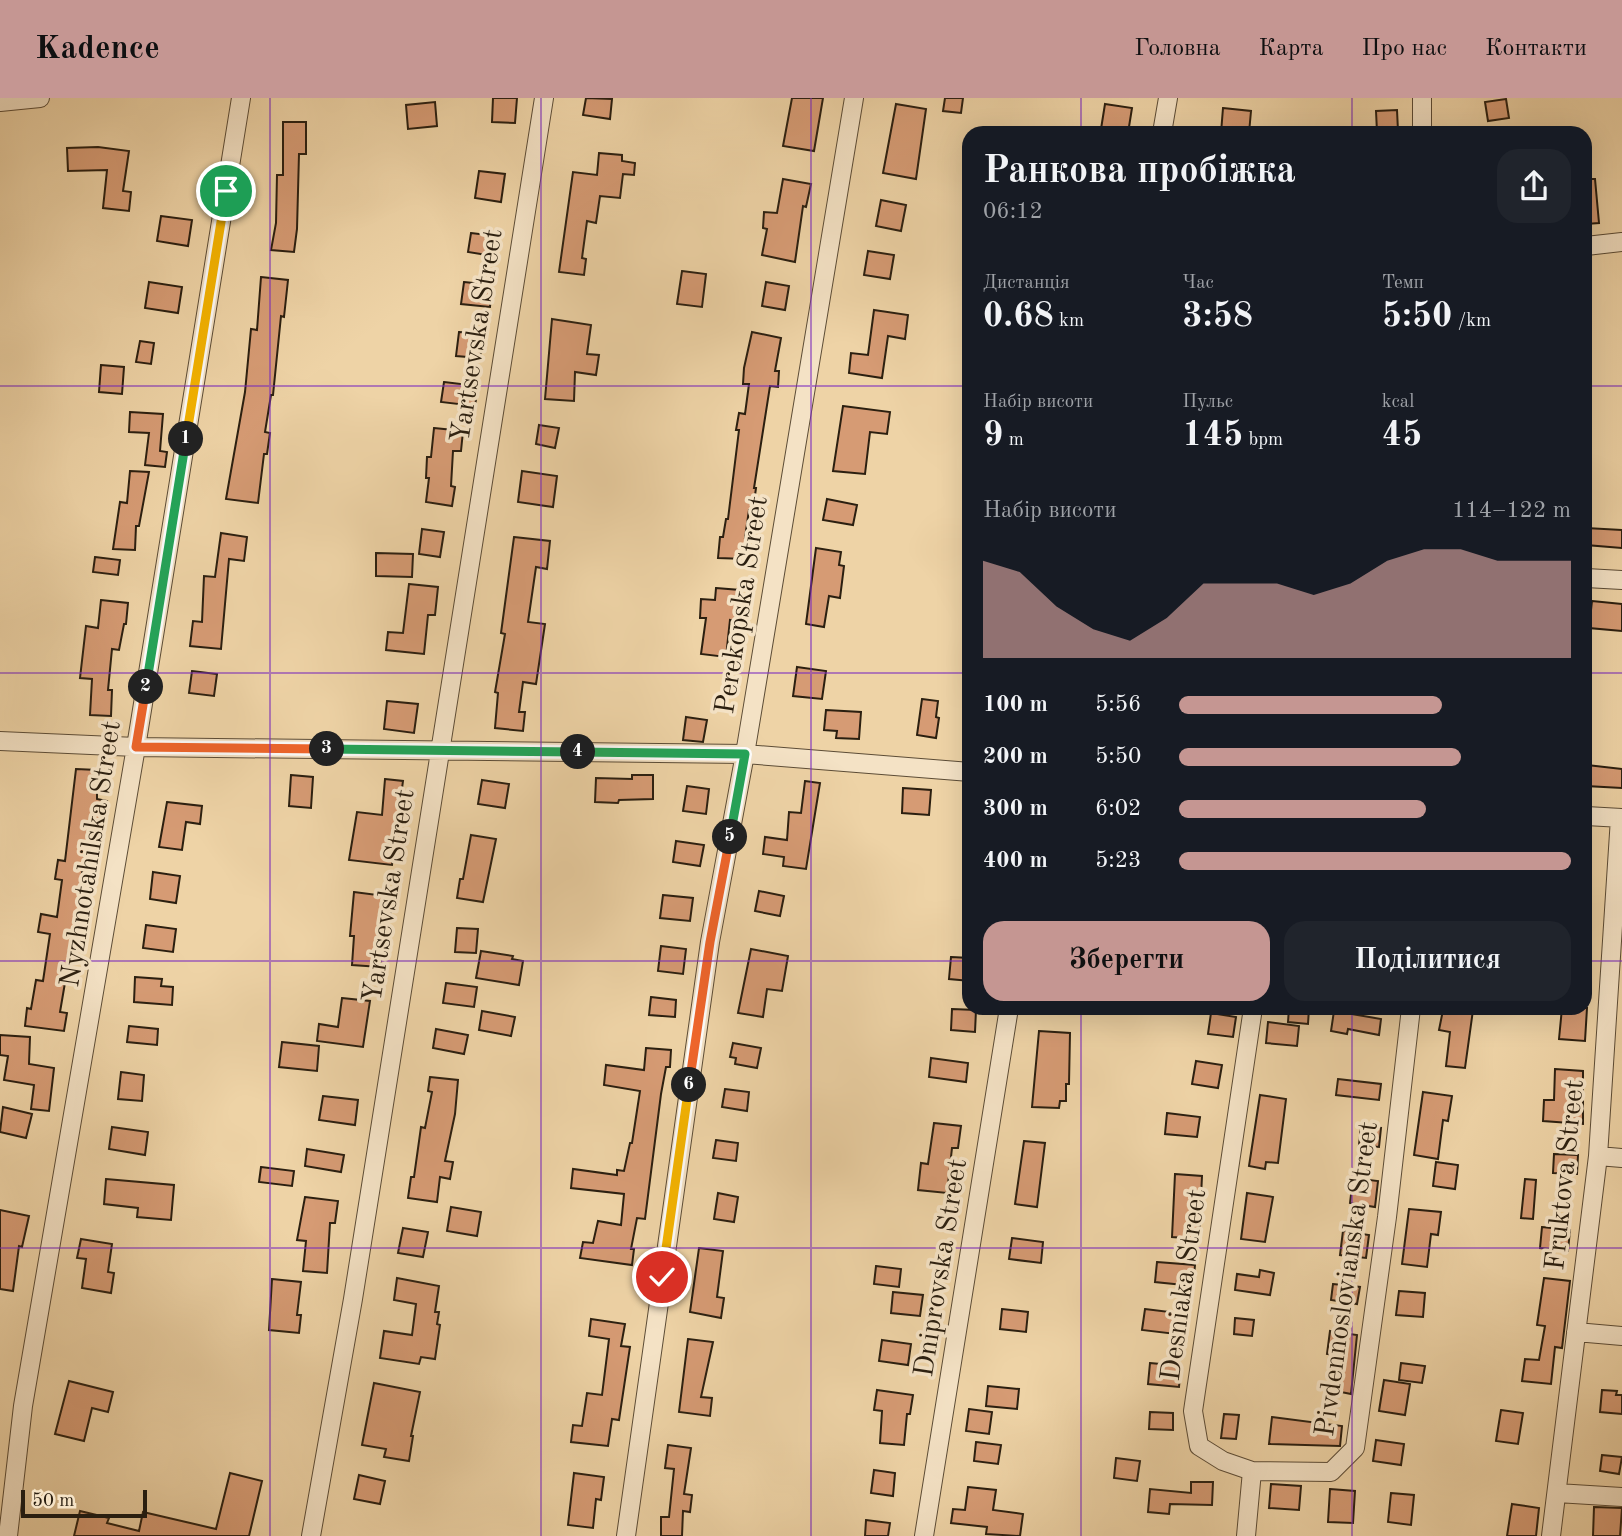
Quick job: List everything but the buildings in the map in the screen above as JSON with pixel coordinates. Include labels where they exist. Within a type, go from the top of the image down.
[{"type":"street","points":[[0,103],[40,98]]},
{"type":"street","name":"Nyzhnotahilska Street","points":[[8,1536],[23,1406],[136,747],[241,98]]},
{"type":"street","name":"Yartsevska Street","points":[[311,1536],[353,1299],[544,98]]},
{"type":"street","name":"Perekopska Street","points":[[626,1536],[710,942],[745,754],[854,98]]},
{"type":"street","points":[[1163,126],[1168,98]]},
{"type":"street","points":[[1422,98],[1422,126]]},
{"type":"street","points":[[1592,245],[1622,242]]},
{"type":"street","points":[[1592,578],[1622,580]]},
{"type":"street","points":[[0,741],[136,747],[745,754],[962,771]]},
{"type":"street","points":[[1592,816],[1621,818]]},
{"type":"street","name":"Fruktova Street","points":[[1551,1536],[1598,1156],[1615,991],[1621,818]]},
{"type":"street","name":"Dniprovska Street","points":[[925,1536],[1008,1015]]},
{"type":"street","name":"Desniaka Street","points":[[1252,1015],[1193,1411],[1199,1446],[1223,1461],[1252,1471]]},
{"type":"street","name":"Pivdennoslovianska Street","points":[[1252,1471],[1331,1472],[1356,1448],[1410,1015]]},
{"type":"street","points":[[1598,1156],[1622,1158]]},
{"type":"street","points":[[1576,1332],[1622,1336]]},
{"type":"street","points":[[1246,1536],[1252,1471]]},
{"type":"street","points":[[1557,1493],[1622,1497]]},
{"type":"route","points":[[226,191],[136,747],[745,754],[710,942],[662,1277]]}]
